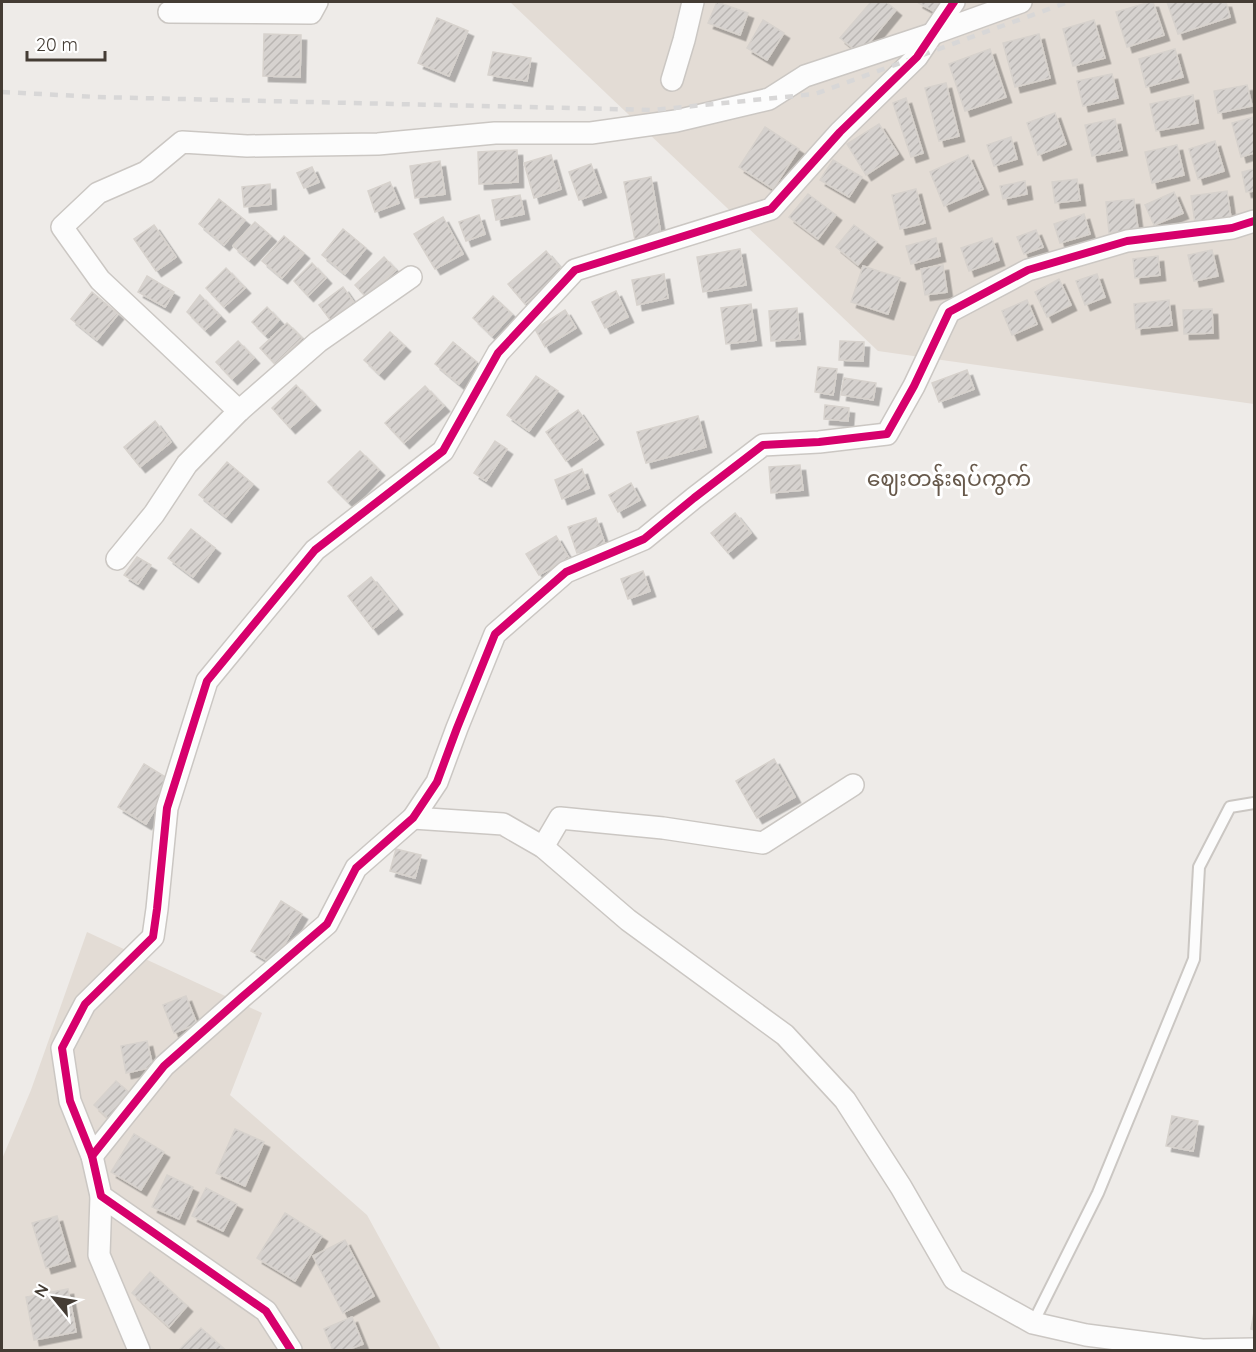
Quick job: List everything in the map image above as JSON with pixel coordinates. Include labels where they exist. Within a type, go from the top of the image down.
[{"type":"street","points":[[169,12],[311,13],[317,2]]},
{"type":"street","points":[[672,80],[693,2]]},
{"type":"street","points":[[139,1350],[99,1255],[101,1196],[92,1156],[70,1101],[62,1048],[85,1004],[153,937],[167,808],[207,681],[315,550],[443,451],[498,353],[575,270],[771,209],[840,132],[917,57],[954,2]]},
{"type":"street","points":[[239,411],[100,280],[62,227],[98,193],[146,172],[182,142],[247,146],[378,144],[495,133],[591,133],[676,121],[769,99],[805,76],[1021,2]]},
{"type":"street","points":[[92,1156],[164,1066],[327,924],[356,868],[413,818],[437,782],[495,634],[566,572],[644,538],[763,445],[819,442],[887,434],[914,386],[949,312],[1028,270],[1127,241],[1232,228],[1254,221]]},
{"type":"street","points":[[117,559],[154,514],[187,464],[239,411],[318,342],[411,277]]},
{"type":"street","points":[[543,847],[560,818],[663,828],[763,843],[853,785]]},
{"type":"street","points":[[413,818],[503,824],[543,847],[628,920],[785,1035],[845,1100],[901,1187],[954,1279],[1033,1323],[1086,1335],[1202,1350],[1254,1349]]},
{"type":"street","points":[[101,1196],[266,1311],[291,1350]]},
{"type":"lane","points":[[1033,1323],[1098,1193],[1194,959],[1199,867],[1230,807],[1254,804]]},
{"type":"shaded area","points":[[510,2],[1254,2],[1254,404],[878,351]]},
{"type":"shaded area","points":[[87,932],[262,1013],[230,1095],[367,1215],[441,1350],[2,1350],[2,1159],[31,1090]]},
{"type":"building","points":[[717,2],[748,13],[740,35],[708,23]]},
{"type":"building","points":[[871,2],[886,2],[896,10],[860,54],[840,38]]},
{"type":"building","points":[[917,2],[944,2],[937,13]]},
{"type":"building","points":[[1153,2],[1164,35],[1127,47],[1116,12]]},
{"type":"building","points":[[1167,2],[1226,2],[1230,17],[1178,34]]},
{"type":"building","points":[[437,18],[468,31],[449,76],[418,63]]},
{"type":"building","points":[[763,20],[784,33],[767,60],[747,48]]},
{"type":"building","points":[[1094,20],[1105,58],[1073,66],[1063,29]]},
{"type":"building","points":[[264,34],[301,35],[300,77],[263,76]]},
{"type":"building","points":[[1039,34],[1050,78],[1015,87],[1003,43]]},
{"type":"building","points":[[990,49],[1006,97],[965,111],[949,64]]},
{"type":"building","points":[[1175,49],[1183,77],[1146,87],[1139,59]]},
{"type":"building","points":[[493,52],[531,58],[527,81],[488,75]]},
{"type":"building","points":[[1112,74],[1118,98],[1083,106],[1077,81]]},
{"type":"building","points":[[946,83],[959,136],[939,141],[925,88]]},
{"type":"building","points":[[1247,85],[1252,106],[1218,113],[1214,91]]},
{"type":"building","points":[[1193,95],[1198,123],[1156,131],[1150,104]]},
{"type":"building","points":[[906,98],[923,153],[911,157],[893,103]]},
{"type":"building","points":[[1055,113],[1066,144],[1038,155],[1027,123]]},
{"type":"building","points":[[1254,117],[1254,153],[1241,157],[1232,123]]},
{"type":"building","points":[[1115,119],[1122,150],[1092,156],[1085,125]]},
{"type":"building","points":[[879,124],[898,154],[866,175],[847,144]]},
{"type":"building","points":[[765,127],[799,149],[773,189],[739,167]]},
{"type":"building","points":[[1011,137],[1017,159],[994,166],[987,145]]},
{"type":"building","points":[[1215,141],[1224,171],[1198,179],[1189,149]]},
{"type":"building","points":[[1177,145],[1184,175],[1152,183],[1145,152]]},
{"type":"building","points":[[517,150],[518,182],[479,184],[478,152]]},
{"type":"building","points":[[551,155],[561,189],[534,198],[524,163]]},
{"type":"building","points":[[968,155],[983,189],[944,206],[930,172]]},
{"type":"building","points":[[833,160],[862,177],[849,197],[820,180]]},
{"type":"building","points":[[440,161],[445,194],[415,198],[410,166]]},
{"type":"building","points":[[591,164],[601,192],[579,200],[569,172]]},
{"type":"building","points":[[312,167],[319,182],[304,188],[297,173]]},
{"type":"building","points":[[1254,169],[1254,191],[1246,192],[1242,172]]},
{"type":"building","points":[[651,177],[661,235],[635,240],[624,182]]},
{"type":"building","points":[[1077,179],[1080,200],[1055,203],[1052,182]]},
{"type":"building","points":[[1025,181],[1027,194],[1003,199],[1000,186]]},
{"type":"building","points":[[390,182],[399,203],[375,212],[368,191]]},
{"type":"building","points":[[270,184],[271,204],[244,207],[242,187]]},
{"type":"building","points":[[916,189],[925,223],[900,229],[892,195]]},
{"type":"building","points":[[1227,191],[1231,218],[1195,223],[1191,196]]},
{"type":"building","points":[[1174,192],[1183,213],[1154,225],[1145,205]]},
{"type":"building","points":[[808,194],[836,215],[818,239],[789,217]]},
{"type":"building","points":[[520,195],[524,214],[496,220],[492,200]]},
{"type":"building","points":[[219,199],[245,220],[224,245],[199,224]]},
{"type":"building","points":[[1134,199],[1138,229],[1109,233],[1106,202]]},
{"type":"building","points":[[1084,214],[1090,234],[1060,243],[1054,224]]},
{"type":"building","points":[[479,215],[485,234],[466,241],[459,222]]},
{"type":"building","points":[[443,217],[463,254],[435,269],[414,234]]},
{"type":"building","points":[[255,222],[271,236],[249,260],[233,246]]},
{"type":"building","points":[[154,225],[176,257],[156,271],[134,239]]},
{"type":"building","points":[[854,225],[877,242],[858,265],[836,247]]},
{"type":"building","points":[[343,229],[366,248],[345,274],[322,255]]},
{"type":"building","points":[[1036,230],[1043,247],[1024,254],[1017,237]]},
{"type":"building","points":[[284,236],[304,253],[282,278],[262,261]]},
{"type":"building","points":[[936,238],[940,256],[911,264],[906,246]]},
{"type":"building","points":[[992,238],[999,260],[969,271],[961,248]]},
{"type":"building","points":[[740,249],[746,285],[703,292],[697,257]]},
{"type":"building","points":[[1212,250],[1218,276],[1194,281],[1188,255]]},
{"type":"building","points":[[546,251],[563,271],[525,304],[508,284]]},
{"type":"building","points":[[1158,256],[1160,275],[1135,278],[1133,259]]},
{"type":"building","points":[[384,257],[396,270],[366,297],[355,285]]},
{"type":"building","points":[[312,263],[326,278],[308,296],[294,281]]},
{"type":"building","points":[[943,265],[947,292],[925,295],[921,269]]},
{"type":"building","points":[[863,266],[900,278],[888,314],[851,302]]},
{"type":"building","points":[[226,268],[245,288],[224,307],[206,288]]},
{"type":"building","points":[[664,274],[668,298],[637,305],[632,280]]},
{"type":"building","points":[[1097,274],[1105,297],[1085,305],[1076,281]]},
{"type":"building","points":[[147,276],[174,292],[165,307],[138,292]]},
{"type":"building","points":[[1059,279],[1071,305],[1047,317],[1035,292]]},
{"type":"building","points":[[343,287],[355,304],[331,321],[319,305]]},
{"type":"building","points":[[616,291],[628,317],[605,328],[592,302]]},
{"type":"building","points":[[92,292],[118,314],[97,340],[71,319]]},
{"type":"building","points":[[200,295],[220,316],[205,330],[187,312]]},
{"type":"building","points":[[493,296],[512,314],[492,336],[473,318]]},
{"type":"building","points":[[1027,300],[1037,324],[1012,335],[1002,311]]},
{"type":"building","points":[[1169,300],[1172,325],[1136,329],[1134,304]]},
{"type":"building","points":[[751,304],[756,340],[726,344],[721,308]]},
{"type":"building","points":[[267,307],[279,320],[265,335],[252,322]]},
{"type":"building","points":[[797,308],[800,339],[771,341],[769,311]]},
{"type":"building","points":[[1212,309],[1213,333],[1184,334],[1183,310]]},
{"type":"building","points":[[565,310],[576,328],[545,347],[535,329]]},
{"type":"building","points":[[287,323],[302,338],[275,364],[260,348]]},
{"type":"building","points":[[390,332],[405,346],[379,374],[364,360]]},
{"type":"building","points":[[238,341],[254,358],[232,379],[216,362]]},
{"type":"building","points":[[840,341],[864,342],[863,361],[839,360]]},
{"type":"building","points":[[453,342],[477,362],[459,384],[435,364]]},
{"type":"building","points":[[818,367],[837,369],[833,395],[815,392]]},
{"type":"building","points":[[967,370],[974,389],[939,402],[932,383]]},
{"type":"building","points":[[536,376],[558,391],[529,431],[507,415]]},
{"type":"building","points":[[844,378],[876,383],[873,400],[841,395]]},
{"type":"building","points":[[296,385],[315,405],[290,428],[272,408]]},
{"type":"building","points":[[425,386],[444,406],[404,443],[385,423]]},
{"type":"building","points":[[825,405],[849,408],[848,421],[824,419]]},
{"type":"building","points":[[578,410],[598,439],[566,461],[546,432]]},
{"type":"building","points":[[698,416],[706,447],[646,463],[637,432]]},
{"type":"building","points":[[155,421],[171,442],[140,467],[124,447]]},
{"type":"building","points":[[495,441],[507,449],[486,481],[474,473]]},
{"type":"building","points":[[360,451],[379,470],[348,502],[328,482]]},
{"type":"building","points":[[227,462],[253,484],[226,517],[199,495]]},
{"type":"building","points":[[800,465],[803,490],[771,493],[769,467]]},
{"type":"building","points":[[582,469],[589,488],[562,499],[555,480]]},
{"type":"building","points":[[631,483],[640,500],[618,512],[609,495]]},
{"type":"building","points":[[735,513],[751,533],[728,553],[711,533]]},
{"type":"building","points":[[596,518],[605,544],[577,553],[568,527]]},
{"type":"building","points":[[191,529],[215,548],[193,577],[168,558]]},
{"type":"building","points":[[556,536],[569,558],[539,575],[526,554]]},
{"type":"building","points":[[137,557],[151,565],[138,584],[124,575]]},
{"type":"building","points":[[643,571],[650,591],[628,599],[621,579]]},
{"type":"building","points":[[371,577],[397,609],[373,629],[348,596]]},
{"type":"building","points":[[774,759],[795,797],[757,818],[736,781]]},
{"type":"building","points":[[144,764],[172,781],[146,824],[118,807]]},
{"type":"building","points":[[396,849],[421,855],[415,878],[390,871]]},
{"type":"building","points":[[281,901],[302,914],[273,964],[251,951]]},
{"type":"building","points":[[186,996],[197,1024],[174,1033],[163,1005]]},
{"type":"building","points":[[147,1041],[153,1067],[126,1073],[121,1046]]},
{"type":"building","points":[[116,1081],[133,1096],[111,1121],[94,1105]]},
{"type":"building","points":[[1172,1116],[1198,1121],[1193,1151],[1166,1146]]},
{"type":"building","points":[[235,1129],[264,1142],[245,1186],[216,1173]]},
{"type":"building","points":[[134,1134],[164,1152],[141,1190],[111,1172]]},
{"type":"building","points":[[167,1175],[193,1187],[179,1219],[152,1207]]},
{"type":"building","points":[[206,1188],[237,1204],[223,1231],[192,1216]]},
{"type":"building","points":[[285,1213],[322,1236],[295,1281],[257,1258]]},
{"type":"building","points":[[57,1216],[70,1261],[46,1268],[32,1223]]},
{"type":"building","points":[[345,1240],[374,1296],[343,1313],[313,1256]]},
{"type":"building","points":[[150,1272],[187,1306],[169,1327],[132,1293]]},
{"type":"building","points":[[68,1289],[76,1332],[34,1340],[26,1297]]},
{"type":"building","points":[[1254,1312],[1254,1330],[1251,1329]]},
{"type":"building","points":[[352,1317],[363,1344],[347,1350],[333,1350],[324,1329]]},
{"type":"building","points":[[201,1328],[225,1350],[179,1350]]},
{"type":"railway","points":[[2,92],[97,97],[653,110],[815,94],[1068,2]]},
{"type":"cycle path","points":[[291,1350],[266,1311],[101,1196],[92,1156],[70,1101],[62,1048],[85,1004],[153,937],[167,808],[207,681],[315,550],[443,451],[498,353],[575,270],[771,209],[840,132],[917,57],[954,2]]},
{"type":"cycle path","points":[[92,1156],[164,1066],[327,924],[356,868],[413,818],[437,782],[495,634],[566,572],[644,539],[763,445],[819,442],[887,434],[914,386],[949,312],[1028,270],[1127,241],[1232,228],[1254,221]]},
{"type":"district","name":"ဈေးတန်းရပ်ကွက်","points":[[949,478]]}]
